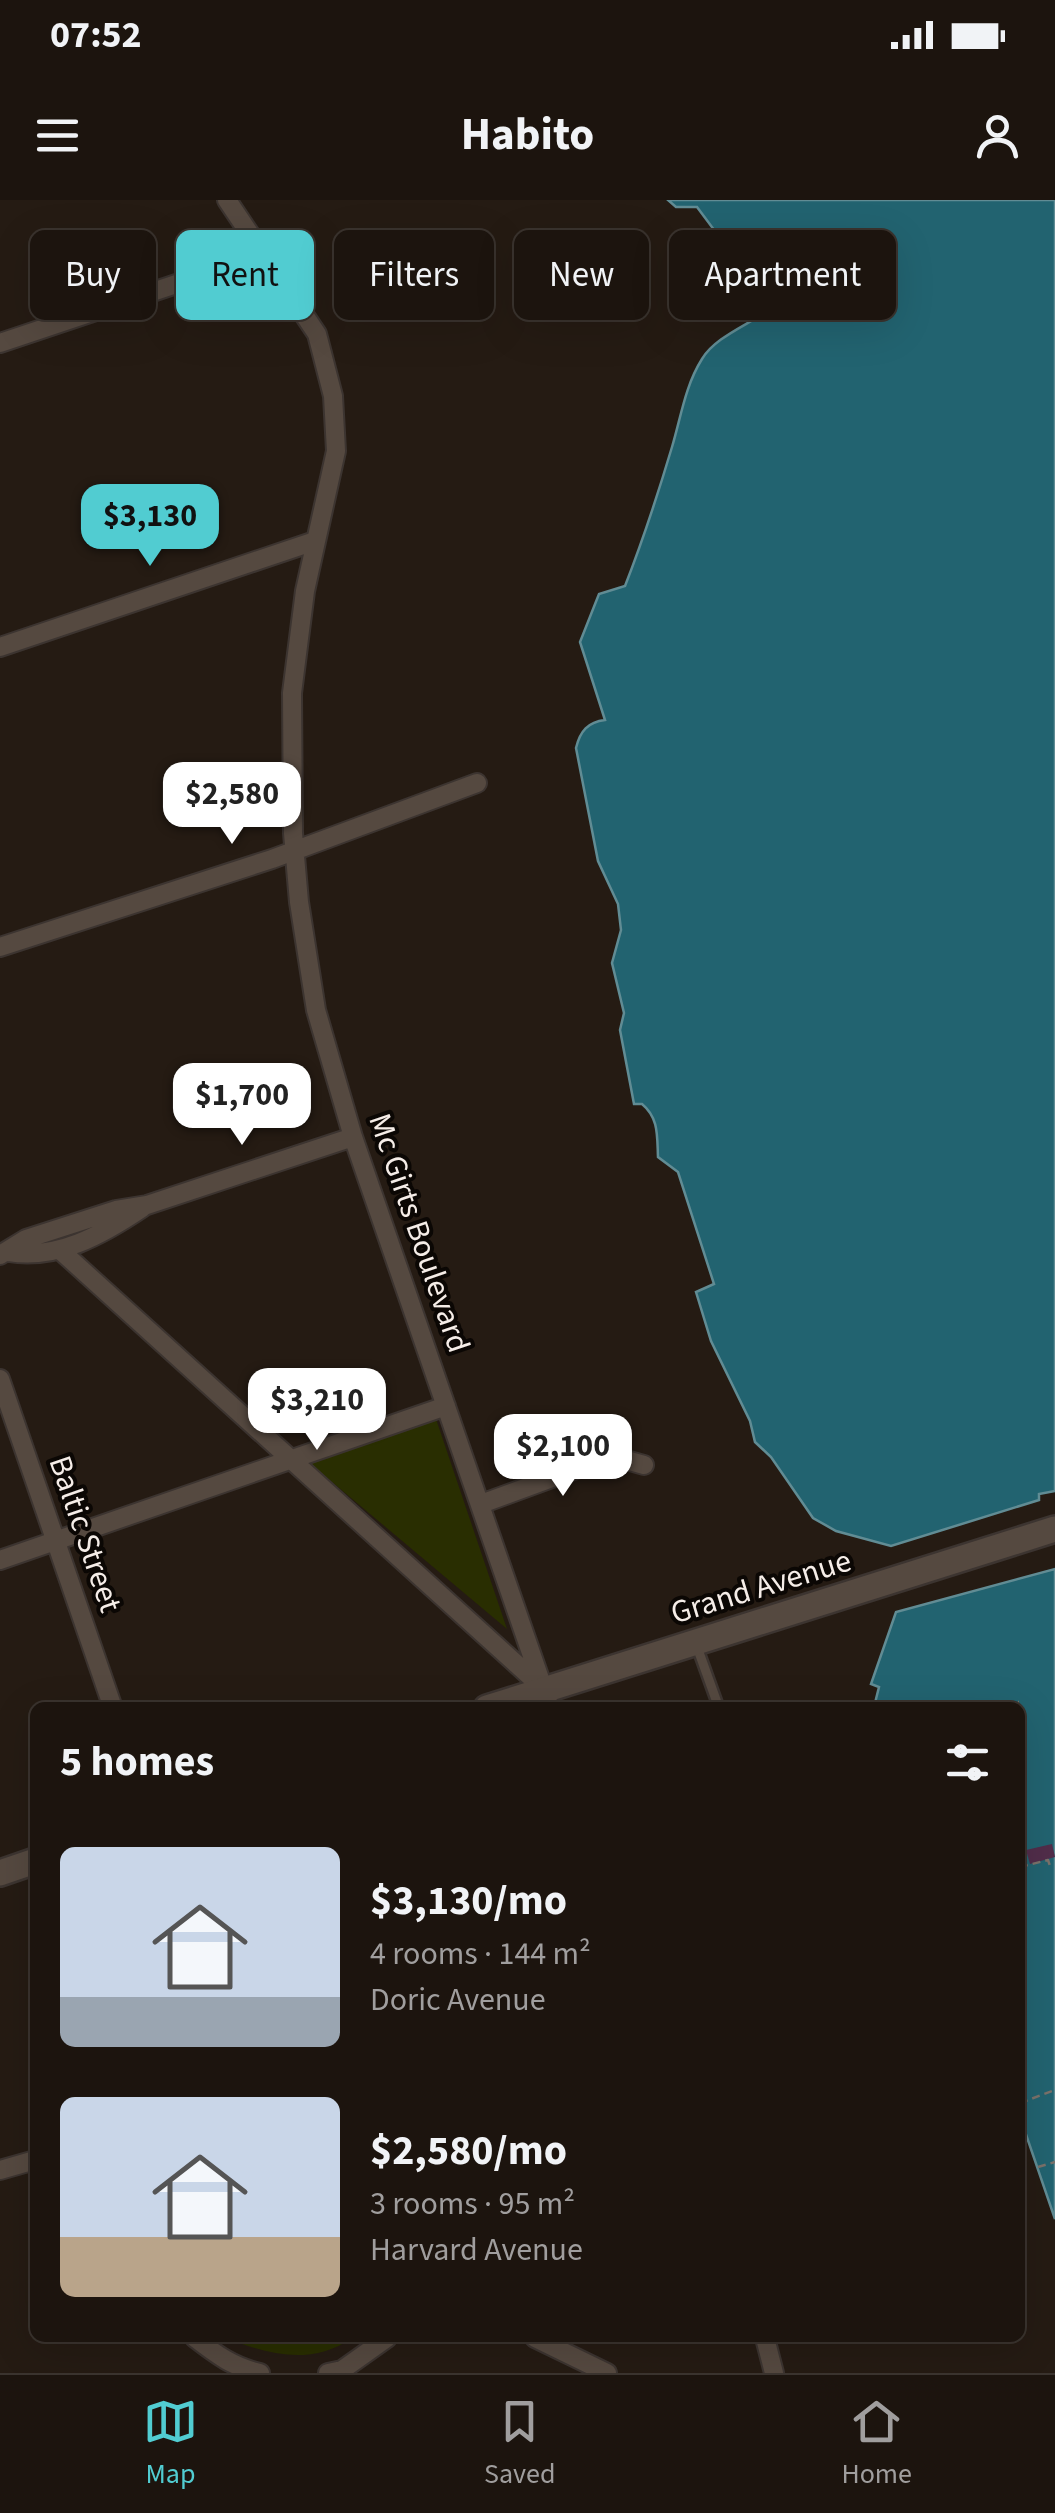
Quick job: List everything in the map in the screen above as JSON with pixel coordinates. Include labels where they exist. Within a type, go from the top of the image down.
[{"type":"main road","name":"Grand Avenue","points":[[544,1701],[695,1642],[1055,1529]]},
{"type":"main road","points":[[0,1873],[30,1863]]},
{"type":"street","name":"Mc Girts Boulevard","points":[[226,200],[247,230]]},
{"type":"street","points":[[0,343],[176,284]]},
{"type":"street","name":"Mc Girts Boulevard","points":[[308,320],[317,334],[330,378],[336,451],[315,541],[292,693],[298,902],[316,1010],[353,1137],[481,1504],[544,1701]]},
{"type":"street","points":[[0,646],[315,541]]},
{"type":"street","points":[[0,947],[295,850],[477,783]]},
{"type":"street","points":[[4,1253],[26,1239],[116,1210],[147,1205],[353,1137]]},
{"type":"street","points":[[4,1253],[31,1256],[60,1250],[115,1226],[147,1205]]},
{"type":"street","points":[[60,1250],[289,1459],[544,1701]]},
{"type":"street","name":"Baltic Street","points":[[0,1379],[111,1702]]},
{"type":"street","points":[[0,1560],[446,1406]]},
{"type":"street","points":[[481,1504],[612,1456],[644,1465]]},
{"type":"street","points":[[0,2170],[30,2161]]},
{"type":"street","points":[[198,2342],[218,2366],[260,2373]]},
{"type":"street","points":[[337,2372],[381,2342]]},
{"type":"street","points":[[543,2342],[607,2373]]},
{"type":"street","points":[[766,2342],[774,2373]]},
{"type":"lane","points":[[695,1642],[717,1702]]},
{"type":"path","points":[[875,1702],[1019,1702]]},
{"type":"path","points":[[1025,1866],[1048,1860],[1051,1869]]},
{"type":"path","points":[[1025,2100],[1055,2090]]},
{"type":"path","points":[[1038,2168],[1055,2162]]},
{"type":"green space","points":[[436,1419],[507,1629],[307,1461]]},
{"type":"green space","points":[[238,2342],[345,2342],[306,2355],[258,2349]]},
{"type":"water","points":[[668,200],[1055,200],[1055,1491],[1039,1494],[1039,1500],[891,1546],[836,1531],[813,1518],[771,1457],[755,1442],[750,1421],[711,1341],[696,1292],[714,1284],[678,1172],[658,1157],[652,1115],[642,1104],[634,1104],[620,1030],[624,1013],[612,963],[621,930],[618,904],[598,861],[576,748],[586,728],[605,720],[580,642],[599,594],[625,586],[656,500],[687,391],[702,359],[720,341],[753,320],[896,320],[896,230],[714,230],[697,207],[676,207]]},
{"type":"water","points":[[1055,1569],[1055,2219],[1025,2132],[1025,1702],[875,1702],[879,1687],[871,1684],[896,1612]]},
{"type":"building","points":[[1052,1844],[1055,1857],[1030,1864],[1026,1850]]}]
